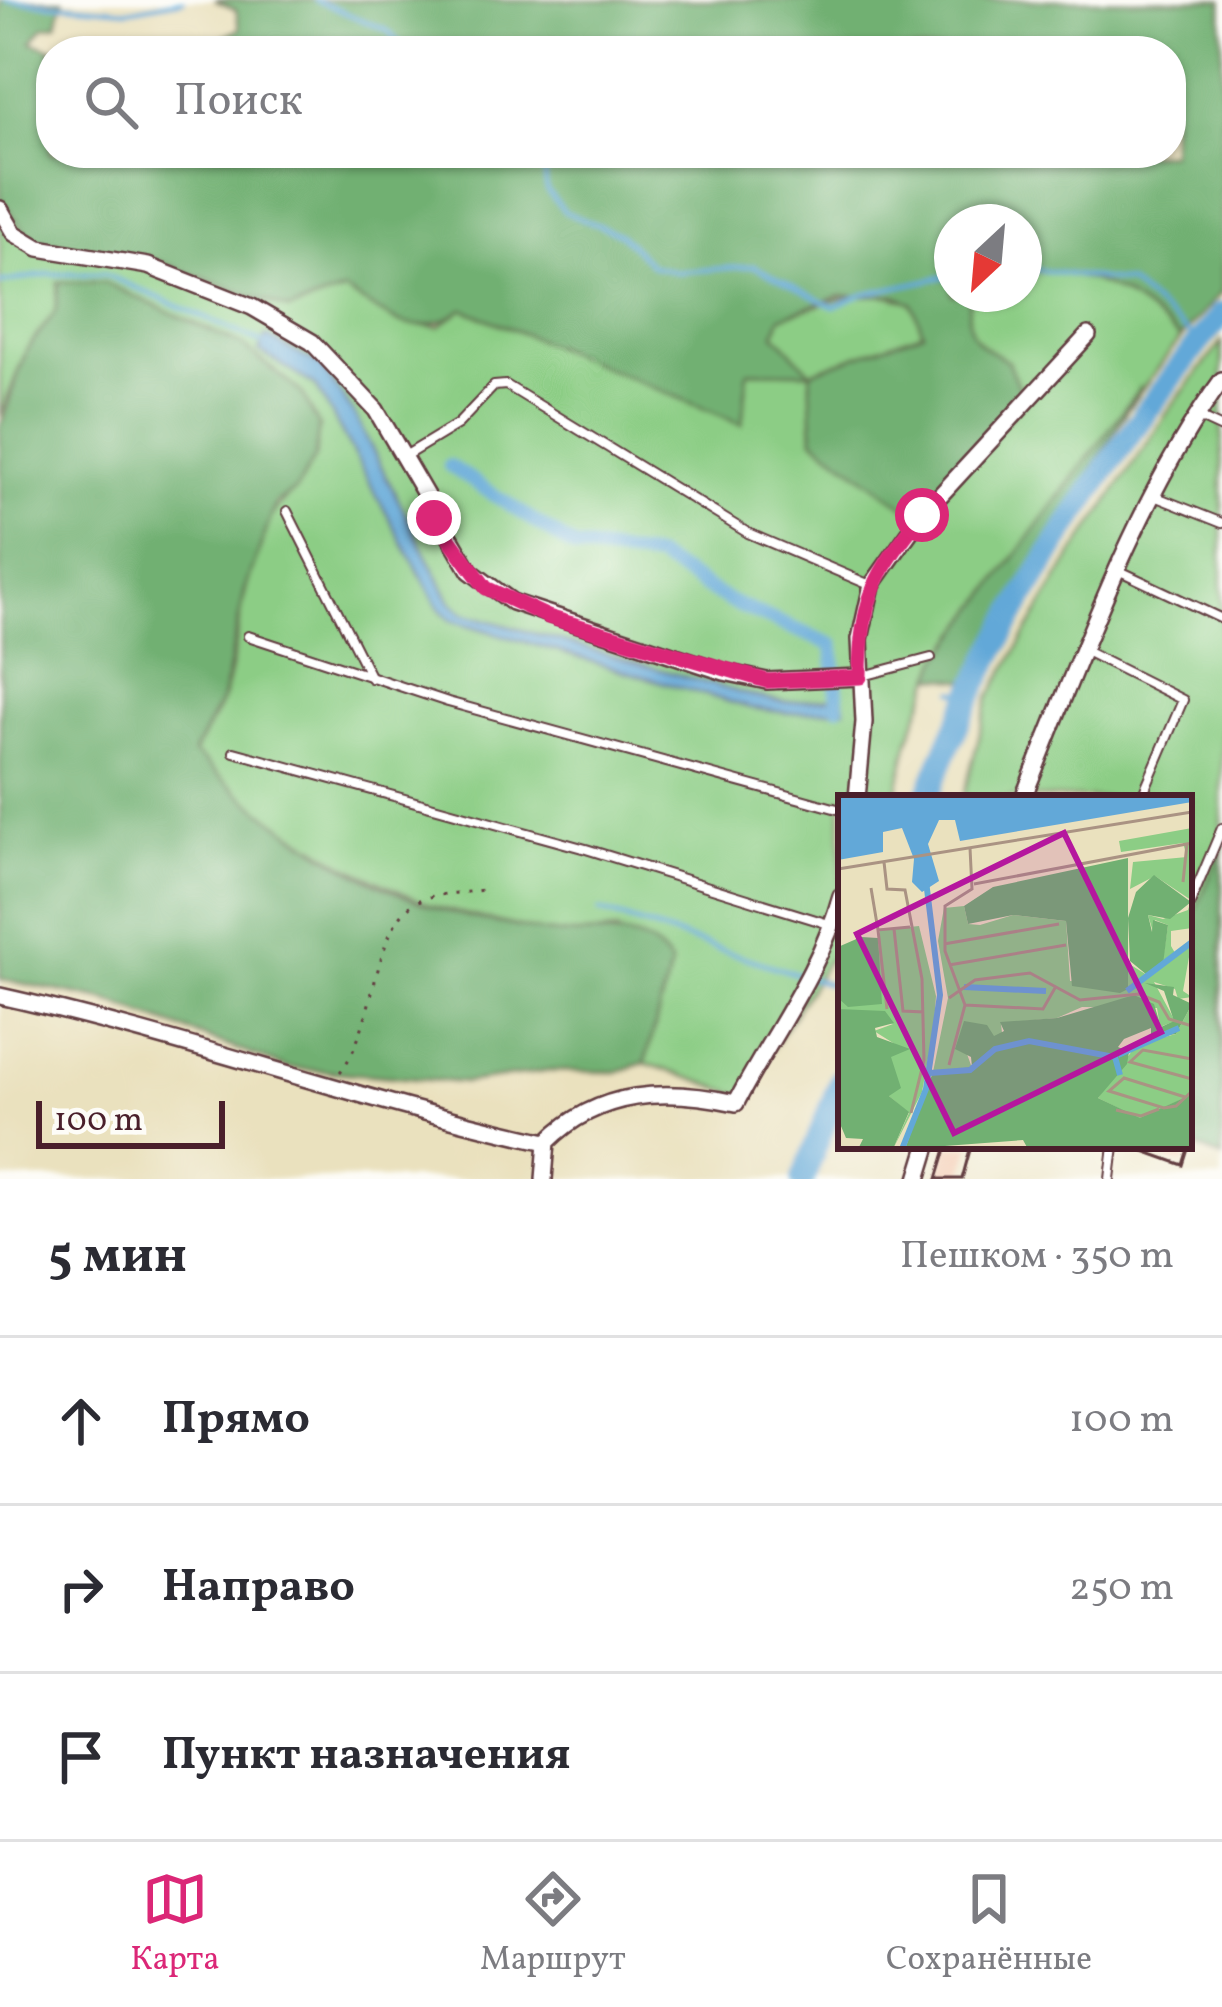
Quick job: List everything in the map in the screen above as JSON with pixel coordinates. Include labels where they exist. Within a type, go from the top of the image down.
[{"type":"street","points":[[0,208],[14,232],[39,248],[148,266],[252,307],[312,342],[376,410],[405,456],[434,518],[470,571],[512,602],[767,681],[860,677]]},
{"type":"street","points":[[856,795],[864,722],[860,639],[872,585],[922,515],[1088,335]]},
{"type":"street","points":[[1024,795],[1154,496],[1195,416],[1222,380]]},
{"type":"street","points":[[544,1179],[547,1142],[586,1111],[623,1098],[667,1092],[736,1103],[763,1047],[816,968],[838,907]]},
{"type":"street","points":[[0,996],[137,1026],[327,1087],[547,1142]]},
{"type":"street","points":[[918,1179],[927,1149]]},
{"type":"lane","points":[[405,456],[458,424],[494,386],[506,385],[748,532],[872,585]]},
{"type":"lane","points":[[1195,416],[1222,428]]},
{"type":"lane","points":[[1154,496],[1222,523]]},
{"type":"lane","points":[[287,511],[365,656],[371,678]]},
{"type":"lane","points":[[1120,571],[1222,619]]},
{"type":"lane","points":[[248,636],[371,678],[838,809]]},
{"type":"lane","points":[[1085,651],[1184,700],[1142,795]]},
{"type":"lane","points":[[860,677],[931,658]]},
{"type":"lane","points":[[234,752],[586,849],[833,926]]},
{"type":"lane","points":[[1192,899],[1222,828]]},
{"type":"lane","points":[[1110,1179],[1114,1149]]},
{"type":"path","points":[[327,1087],[364,1033],[394,923],[415,903],[486,889]]},
{"type":"green space","points":[[0,0],[63,0],[57,24],[43,27],[32,42],[36,43],[36,168],[1186,168],[1186,36],[225,36],[239,29],[236,10],[214,0],[1222,0],[1222,292],[1181,338],[1109,288],[1072,275],[1042,272],[1042,204],[934,204],[934,312],[968,312],[973,335],[1007,360],[1024,400],[915,514],[813,439],[810,372],[748,371],[742,424],[463,309],[431,325],[416,326],[389,317],[345,291],[289,310],[152,259],[41,242],[27,234],[0,198]],"holes":[[[896,295],[912,303],[923,332],[811,372],[775,334],[781,317],[840,296]]]},
{"type":"green space","points":[[0,198],[27,234],[41,242],[152,259],[289,310],[345,291],[398,322],[439,327],[463,309],[742,423],[748,371],[809,372],[775,335],[781,316],[846,298],[879,295],[912,303],[923,332],[811,372],[1007,361],[979,342],[970,328],[968,312],[1042,312],[1042,272],[1072,275],[1109,288],[1181,338],[939,660],[909,740],[897,795],[838,795],[838,958],[827,961],[769,1054],[750,1098],[645,1063],[671,965],[616,931],[561,937],[431,906],[343,864],[254,809],[193,753],[224,695],[247,584],[264,529],[296,490],[242,345],[103,282],[58,282],[56,311],[27,349],[0,416]]},
{"type":"green space","points":[[58,282],[103,282],[242,345],[302,393],[319,426],[315,457],[296,490],[276,503],[245,591],[223,696],[194,753],[304,842],[398,893],[471,917],[555,934],[628,936],[659,950],[671,965],[645,1063],[616,1072],[550,1071],[465,1083],[287,1068],[104,1000],[0,979],[0,427],[27,349],[56,311]]},
{"type":"green space","points":[[1222,342],[1222,848],[1192,918],[1192,795],[964,795],[989,698],[1067,564],[1173,404]]},
{"type":"green space","points":[[1141,386],[969,681],[933,677],[939,660]]},
{"type":"green space","points":[[1222,848],[1222,1158],[1192,1145],[1192,918]]},
{"type":"water","points":[[266,336],[321,366],[354,414],[451,602],[463,613],[752,696],[785,702],[843,697],[845,709],[789,713],[750,708],[451,620],[439,608],[316,386],[259,351]]},
{"type":"building","points":[[946,1149],[970,1149],[962,1179],[937,1179]]},
{"type":"building","points":[[1138,1149],[1188,1149],[1183,1165]]},
{"type":"waterway","points":[[5,0],[128,10],[183,0]]},
{"type":"waterway","points":[[315,0],[393,36]]},
{"type":"waterway","points":[[543,168],[547,191],[565,212],[620,234],[652,266],[677,272],[754,266],[834,307],[863,294],[934,279]]},
{"type":"waterway","points":[[1042,271],[1128,283],[1199,341]]},
{"type":"waterway","points":[[0,283],[49,274],[104,274],[267,345]]},
{"type":"waterway","points":[[928,795],[983,672],[1056,545],[1138,423],[1222,314]]},
{"type":"waterway","points":[[450,466],[575,548],[657,558],[732,603],[833,645],[838,706]]},
{"type":"waterway","points":[[954,691],[969,694]]},
{"type":"waterway","points":[[599,911],[838,987]]},
{"type":"waterway","points":[[803,1179],[838,1088]]},
{"type":"route","points":[[434,518],[470,571],[486,588],[512,602],[724,672],[767,681],[860,677],[860,639],[872,585],[922,515]]}]
